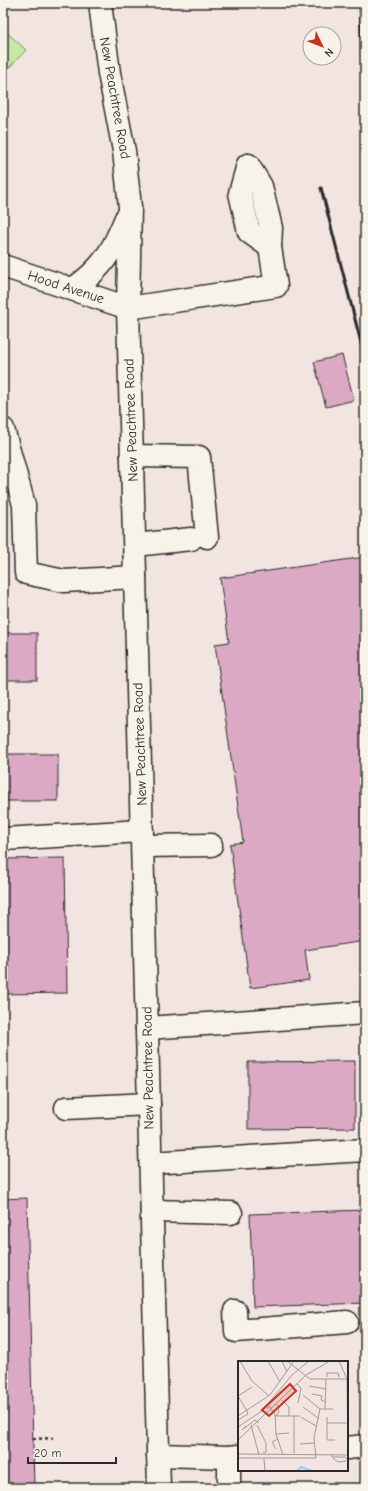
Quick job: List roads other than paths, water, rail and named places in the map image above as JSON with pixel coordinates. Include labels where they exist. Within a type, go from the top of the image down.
[{"type":"street","name":"New Peachtree Road","points":[[100,3],[109,73],[124,151],[130,206],[128,308],[159,1488]]},
{"type":"street","points":[[73,289],[101,267],[115,244],[130,206]]},
{"type":"street","points":[[128,308],[276,286],[270,247]]},
{"type":"street","name":"Hood Avenue","points":[[3,266],[128,308]]},
{"type":"street","points":[[3,429],[24,505],[26,573],[64,581],[135,577]]},
{"type":"street","points":[[132,456],[199,457],[199,538],[134,545]]},
{"type":"street","points":[[3,839],[142,838],[211,845]]},
{"type":"street","points":[[147,1028],[365,1013]]},
{"type":"street","points":[[66,1108],[149,1104]]},
{"type":"street","points":[[151,1163],[365,1150]]},
{"type":"street","points":[[152,1210],[230,1213]]},
{"type":"street","points":[[235,1311],[236,1330],[348,1322]]},
{"type":"street","points":[[348,1448],[365,1446]]},
{"type":"street","points":[[158,1455],[234,1456],[229,1488]]},
{"type":"railway","points":[[360,3],[365,100]]},
{"type":"railway","points":[[321,188],[365,358]]}]
